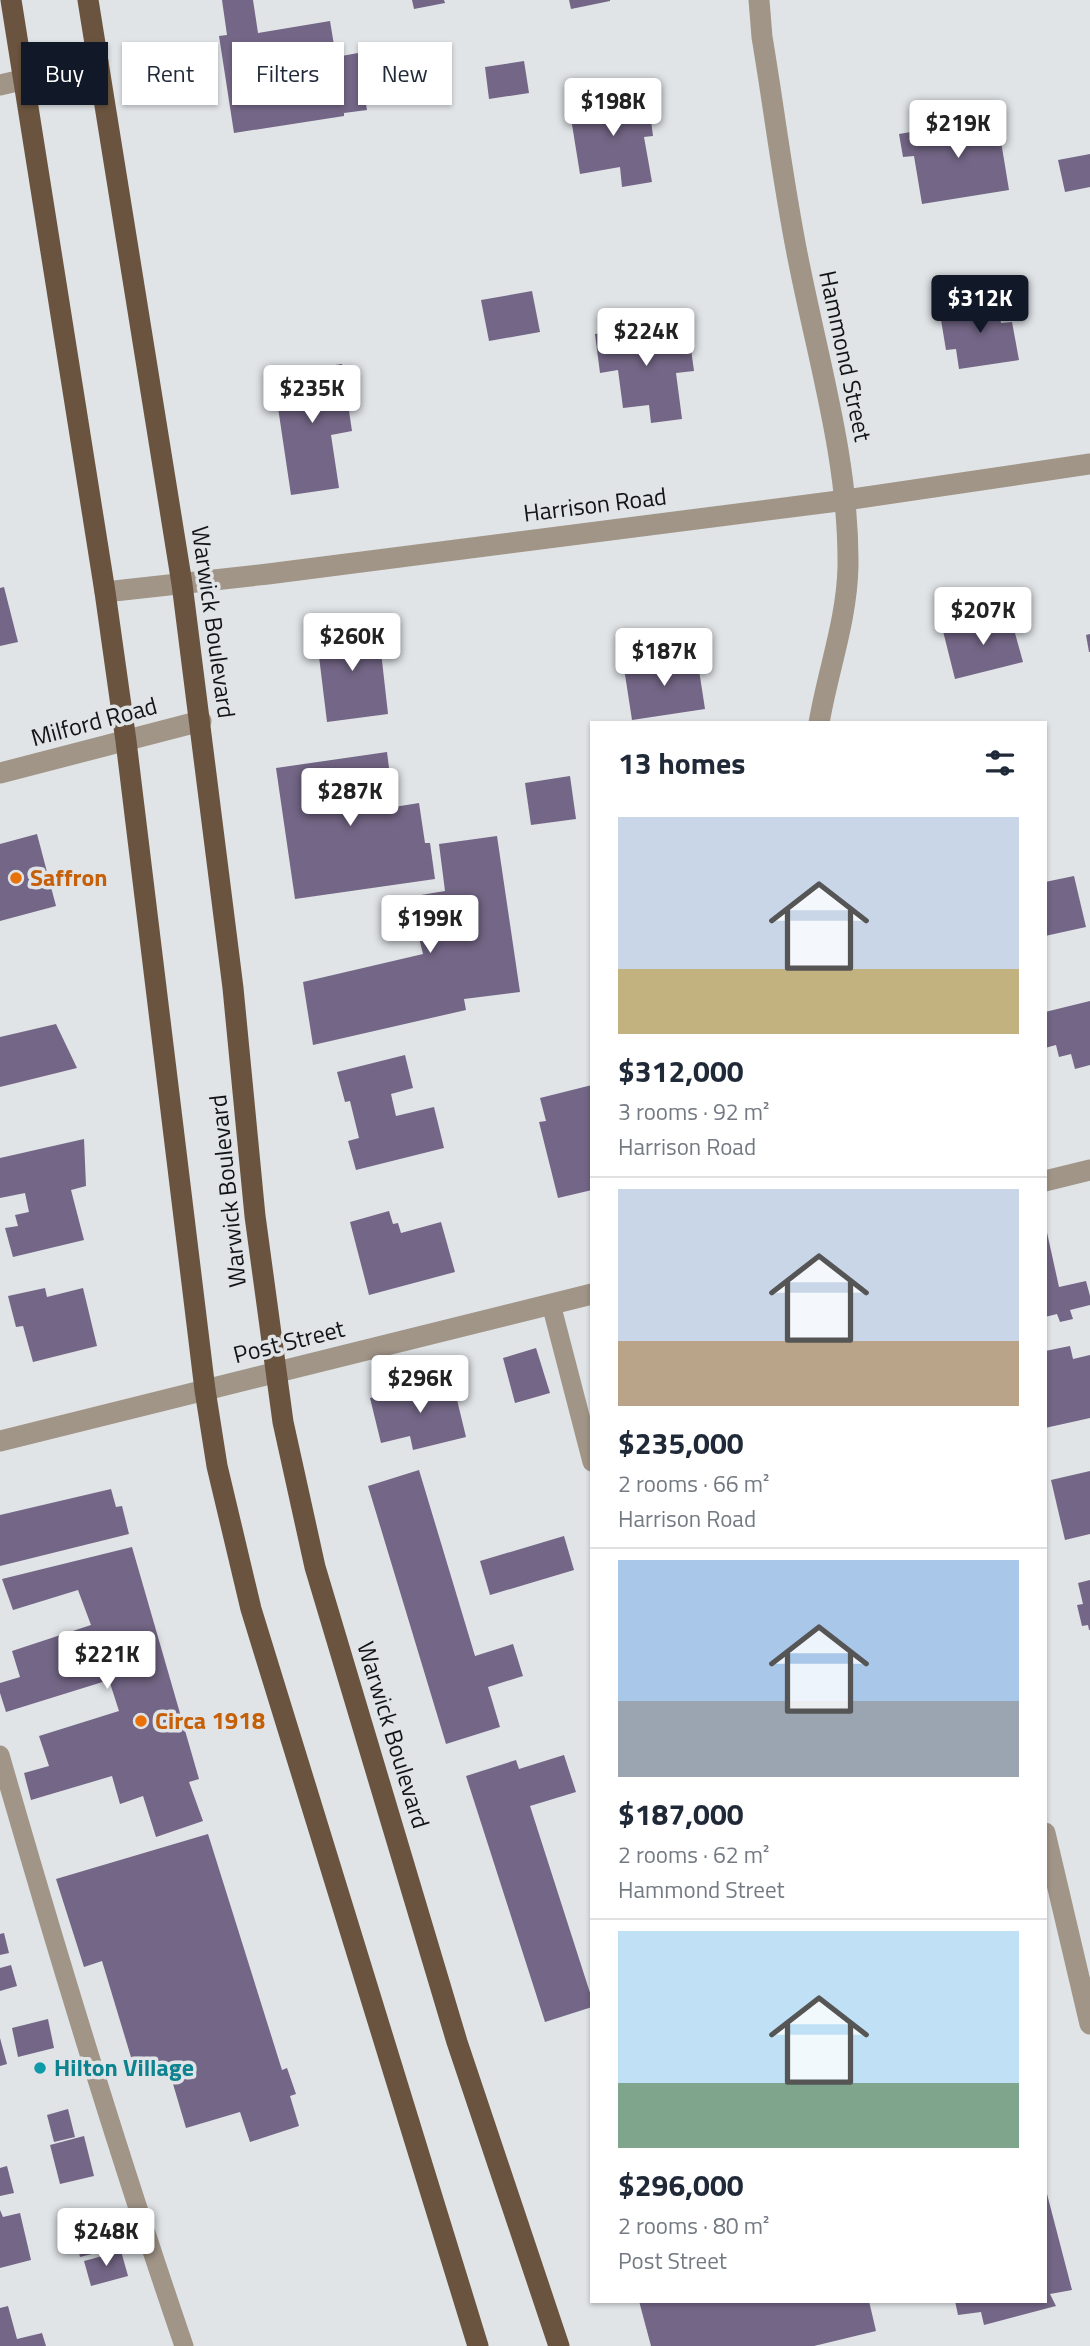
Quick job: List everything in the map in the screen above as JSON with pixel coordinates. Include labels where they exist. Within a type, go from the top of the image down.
[{"type":"main road","name":"Warwick Boulevard","points":[[11,0],[21,61]]},
{"type":"main road","name":"Warwick Boulevard","points":[[88,0],[95,42]]},
{"type":"main road","name":"Warwick Boulevard","points":[[28,105],[126,741],[205,1390],[217,1466],[251,1609],[478,2346]]},
{"type":"main road","name":"Warwick Boulevard","points":[[105,105],[182,584],[201,721],[233,988],[255,1216],[283,1422],[315,1567],[457,2042],[558,2346]]},
{"type":"street","name":"Hammond Street","points":[[759,0],[762,37],[799,264],[839,452],[846,500],[848,569],[844,606],[839,642],[819,721]]},
{"type":"street","points":[[0,85],[21,80]]},
{"type":"street","name":"Harrison Road","points":[[105,592],[846,500],[1090,464]]},
{"type":"street","name":"Milford Road","points":[[0,774],[201,721]]},
{"type":"street","points":[[1047,1181],[1090,1170]]},
{"type":"street","name":"Post Street","points":[[0,1441],[590,1294]]},
{"type":"street","points":[[1047,1841],[1090,2024]]},
{"type":"lane","points":[[551,1304],[590,1454]]},
{"type":"lane","points":[[0,1755],[38,1888],[143,2225],[184,2346]]},
{"type":"building","points":[[222,0],[253,0],[258,33],[330,21],[334,42],[232,42],[232,105],[344,105],[344,56],[358,53],[358,105],[366,105],[367,110],[234,133],[219,36],[227,35]]},
{"type":"building","points":[[412,0],[444,0],[445,3],[414,9]]},
{"type":"building","points":[[569,0],[610,0],[610,1],[571,9]]},
{"type":"building","points":[[524,61],[529,93],[489,99],[485,67]]},
{"type":"building","points":[[636,94],[639,115],[650,113],[653,136],[644,137],[652,182],[622,187],[620,167],[580,174],[569,106]]},
{"type":"building","points":[[997,117],[1009,190],[922,204],[914,156],[903,157],[899,134]]},
{"type":"building","points":[[1090,154],[1090,187],[1065,192],[1058,160]]},
{"type":"building","points":[[532,291],[540,332],[489,341],[481,300]]},
{"type":"building","points":[[996,293],[1001,323],[1012,322],[1019,360],[959,369],[956,349],[946,350],[940,314],[979,307],[977,295]]},
{"type":"building","points":[[673,324],[676,351],[691,349],[694,371],[676,373],[682,419],[651,423],[649,405],[623,408],[618,370],[600,373],[595,334]]},
{"type":"building","points":[[342,364],[352,431],[331,435],[339,488],[291,495],[273,374]]},
{"type":"building","points":[[4,587],[18,642],[0,646],[0,588]]},
{"type":"building","points":[[1010,615],[1023,662],[955,679],[943,631]]},
{"type":"building","points":[[378,625],[388,714],[327,722],[316,632]]},
{"type":"building","points":[[1090,634],[1090,652],[1089,652],[1086,635]]},
{"type":"building","points":[[697,657],[705,709],[632,720],[624,668]]},
{"type":"building","points":[[387,752],[394,807],[419,803],[425,843],[430,843],[435,879],[295,899],[276,768]]},
{"type":"building","points":[[570,776],[576,819],[531,825],[525,783]]},
{"type":"building","points":[[37,834],[56,906],[0,921],[0,844]]},
{"type":"building","points":[[497,836],[520,992],[464,999],[466,1010],[313,1045],[303,982],[423,954],[409,897],[445,891],[439,844]]},
{"type":"building","points":[[1074,876],[1086,927],[1047,936],[1047,882]]},
{"type":"building","points":[[1090,1001],[1090,1065],[1075,1069],[1071,1054],[1059,1057],[1056,1045],[1047,1047],[1047,1012]]},
{"type":"building","points":[[56,1024],[77,1068],[0,1087],[0,1037]]},
{"type":"building","points":[[405,1055],[413,1088],[391,1094],[396,1116],[434,1107],[444,1148],[356,1170],[348,1141],[359,1138],[350,1101],[345,1102],[337,1072]]},
{"type":"building","points":[[590,1086],[590,1190],[558,1198],[539,1122],[546,1121],[540,1098]]},
{"type":"building","points":[[84,1139],[86,1186],[71,1190],[84,1240],[13,1257],[5,1228],[18,1226],[15,1215],[29,1212],[25,1193],[0,1198],[0,1158]]},
{"type":"building","points":[[389,1211],[393,1224],[398,1223],[401,1233],[441,1222],[455,1272],[369,1295],[350,1222]]},
{"type":"building","points":[[1047,1233],[1059,1287],[1086,1281],[1090,1296],[1090,1305],[1070,1310],[1073,1319],[1060,1322],[1057,1314],[1047,1316]]},
{"type":"building","points":[[45,1288],[47,1297],[83,1288],[97,1346],[33,1362],[23,1326],[16,1327],[8,1296]]},
{"type":"building","points":[[1070,1346],[1073,1359],[1090,1355],[1090,1418],[1047,1428],[1047,1351]]},
{"type":"building","points":[[536,1348],[550,1393],[515,1403],[503,1358]]},
{"type":"building","points":[[452,1379],[466,1437],[413,1450],[410,1436],[381,1443],[370,1398]]},
{"type":"building","points":[[419,1470],[475,1656],[513,1644],[523,1676],[488,1687],[500,1727],[446,1744],[368,1486]]},
{"type":"building","points":[[1090,1471],[1090,1534],[1065,1540],[1051,1480]]},
{"type":"building","points":[[111,1489],[116,1507],[122,1506],[129,1534],[0,1566],[0,1515]]},
{"type":"building","points":[[564,1536],[574,1570],[490,1595],[480,1561]]},
{"type":"building","points":[[132,1547],[199,1779],[189,1782],[203,1821],[156,1837],[143,1796],[120,1804],[112,1776],[31,1800],[24,1773],[49,1766],[39,1736],[119,1711],[109,1680],[6,1712],[0,1693],[0,1683],[20,1677],[12,1651],[91,1625],[78,1590],[13,1610],[2,1579]]},
{"type":"building","points":[[1090,1580],[1089,1630],[1088,1625],[1082,1626],[1077,1605],[1083,1604],[1078,1583]]},
{"type":"building","points":[[564,1755],[576,1792],[530,1806],[590,1993],[590,2008],[545,2022],[466,1776],[516,1760],[519,1769]]},
{"type":"building","points":[[208,1834],[282,2070],[287,2068],[296,2094],[290,2096],[299,2126],[250,2142],[240,2112],[186,2128],[168,2067],[137,2077],[102,1961],[84,1967],[56,1879]]},
{"type":"building","points":[[4,1933],[9,1953],[0,1955],[0,1934]]},
{"type":"building","points":[[11,1965],[17,1986],[0,1991],[0,1968]]},
{"type":"building","points":[[48,2019],[54,2048],[18,2057],[12,2028]]},
{"type":"building","points":[[0,2038],[7,2064],[0,2066]]},
{"type":"building","points":[[66,2059],[70,2073],[59,2076],[56,2062]]},
{"type":"building","points":[[68,2109],[75,2137],[54,2142],[47,2115]]},
{"type":"building","points":[[84,2136],[94,2176],[60,2184],[50,2145]]},
{"type":"building","points":[[7,2166],[14,2193],[0,2196],[0,2168]]},
{"type":"building","points":[[1047,2194],[1072,2290],[1050,2294],[1056,2306],[984,2325],[981,2312],[958,2315],[955,2303],[1047,2303]]},
{"type":"building","points":[[0,2210],[3,2217],[20,2213],[31,2260],[0,2268]]},
{"type":"building","points":[[110,2221],[116,2248],[80,2257],[73,2230]]},
{"type":"building","points":[[121,2251],[128,2276],[91,2286],[84,2261]]},
{"type":"building","points":[[640,2303],[869,2303],[876,2331],[814,2346],[651,2346]]},
{"type":"building","points":[[8,2306],[17,2339],[42,2333],[46,2346],[0,2346],[0,2308]]},
{"type":"place","name":"Saffron","points":[[16,878]]},
{"type":"place","name":"Circa 1918","points":[[141,1721]]},
{"type":"place","name":"Hilton Village","points":[[40,2068]]}]
